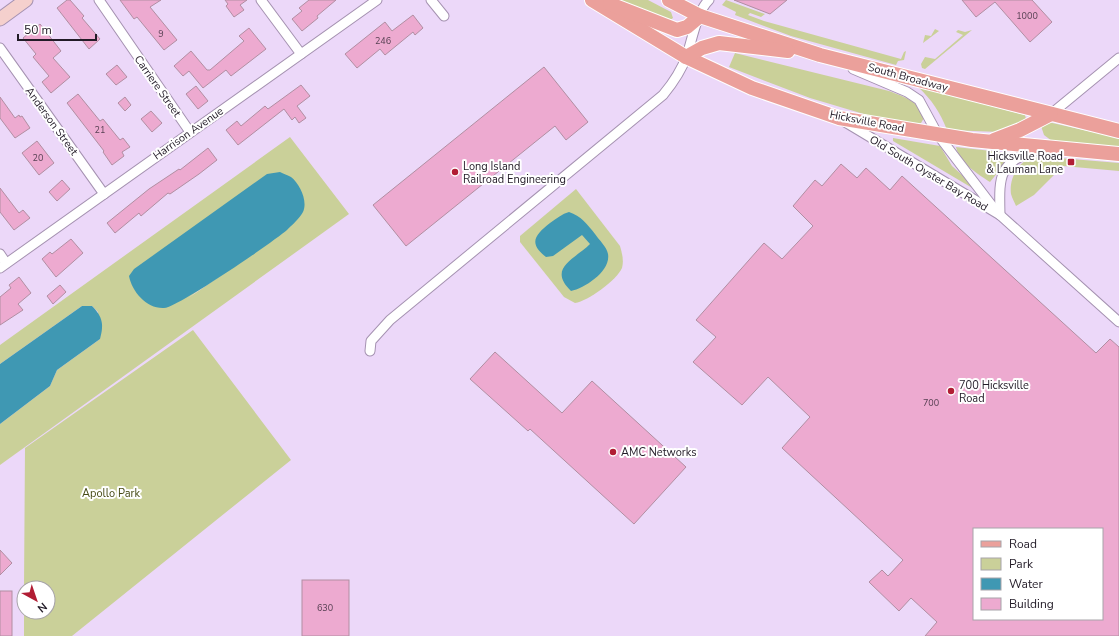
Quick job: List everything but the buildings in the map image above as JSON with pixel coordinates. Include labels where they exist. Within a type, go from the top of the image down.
[{"type":"main road","points":[[0,19],[26,0]]},
{"type":"main road","name":"Hicksville Road","points":[[592,0],[686,57],[767,95],[839,118],[938,135],[1119,154]]},
{"type":"main road","points":[[601,0],[677,30],[687,26],[700,16],[669,0]]},
{"type":"main road","name":"South Broadway","points":[[700,16],[820,55],[1119,131]]},
{"type":"main road","points":[[686,57],[702,48],[719,43],[820,55]]},
{"type":"main road","points":[[990,141],[1020,130],[1051,114]]},
{"type":"street","name":"Carriere Street","points":[[99,0],[190,132]]},
{"type":"street","points":[[261,0],[301,54]]},
{"type":"street","name":"Harrison Avenue","points":[[3,266],[377,0]]},
{"type":"street","points":[[431,0],[444,16]]},
{"type":"street","points":[[370,351],[372,341],[390,320],[663,95],[671,86],[686,57],[700,16],[709,0]]},
{"type":"street","name":"Anderson Street","points":[[0,48],[104,194]]},
{"type":"street","name":"Old South Oyster Bay Road","points":[[820,55],[907,92],[919,100],[938,135],[1000,215],[1119,322]]},
{"type":"street","points":[[1051,114],[1119,58]]},
{"type":"street","name":"Old South Oyster Bay Road","points":[[839,118],[1000,215]]},
{"type":"street","points":[[1000,215],[1002,173],[1011,161],[1024,154],[1047,147]]},
{"type":"street","points":[[0,254],[3,266]]},
{"type":"green space","points":[[618,0],[648,0],[671,12],[673,18],[670,20],[645,14]]},
{"type":"green space","points":[[726,0],[765,14],[761,17],[750,13],[748,15],[764,21],[901,59],[906,51],[904,60],[898,61],[896,65],[791,36],[735,15],[736,12],[722,5]]},
{"type":"green space","points":[[935,29],[939,31],[923,43],[925,35],[931,36]]},
{"type":"green space","points":[[958,30],[965,32],[972,30],[925,69],[922,68],[921,64],[925,57],[935,59],[963,35],[956,32]]},
{"type":"green space","points":[[735,53],[889,91],[911,100],[919,107],[924,118],[921,123],[917,124],[867,115],[810,98],[729,67]]},
{"type":"green space","points":[[918,87],[1025,115],[1026,119],[1000,132],[947,130],[935,107]]},
{"type":"green space","points":[[1048,122],[1119,138],[1119,147],[1052,141],[1044,135],[1041,126]]},
{"type":"green space","points":[[290,137],[349,214],[0,465],[0,424],[50,386],[57,370],[100,339],[98,312],[92,306],[82,306],[0,364],[0,345]],"holes":[[[303,212],[286,230],[187,299]]]},
{"type":"green space","points":[[893,138],[940,146],[952,166],[972,184],[974,189],[893,141]]},
{"type":"green space","points":[[956,147],[1009,153],[1011,156],[990,182],[965,163]]},
{"type":"green space","points":[[1048,157],[1119,163],[1119,171],[1063,166],[1034,195],[1016,206],[1011,196],[1011,183],[1018,167],[1022,163],[1032,158]]},
{"type":"green space","points":[[576,189],[620,246],[623,262],[619,273],[608,284],[594,294],[575,303],[564,297],[520,242],[520,236]]},
{"type":"green space","name":"Apollo Park","points":[[193,330],[291,460],[72,636],[24,636],[24,620],[56,620],[56,580],[24,580],[25,448]]},
{"type":"water","points":[[280,172],[294,180],[300,188],[304,198],[304,208],[302,214],[287,230],[225,274],[187,298],[172,305],[164,308],[158,308],[146,303],[141,298],[133,288],[129,276],[134,269],[267,174]]},
{"type":"water","points":[[569,212],[580,218],[586,224],[605,246],[608,254],[608,260],[605,267],[596,278],[571,291],[564,283],[562,276],[563,270],[571,259],[590,244],[582,235],[553,256],[546,257],[540,252],[535,243],[537,235],[545,227],[560,216]]},
{"type":"water","points":[[82,306],[92,306],[102,321],[100,339],[57,370],[50,386],[0,424],[0,364]]},
{"type":"place","name":"Hicksville Road & Lauman Lane","points":[[1071,162]]},
{"type":"place","name":"Long Island Railroad Engineering","points":[[455,172]]},
{"type":"place","name":"700 Hicksville Road","points":[[951,391]]},
{"type":"place","name":"AMC Networks","points":[[613,452]]}]
